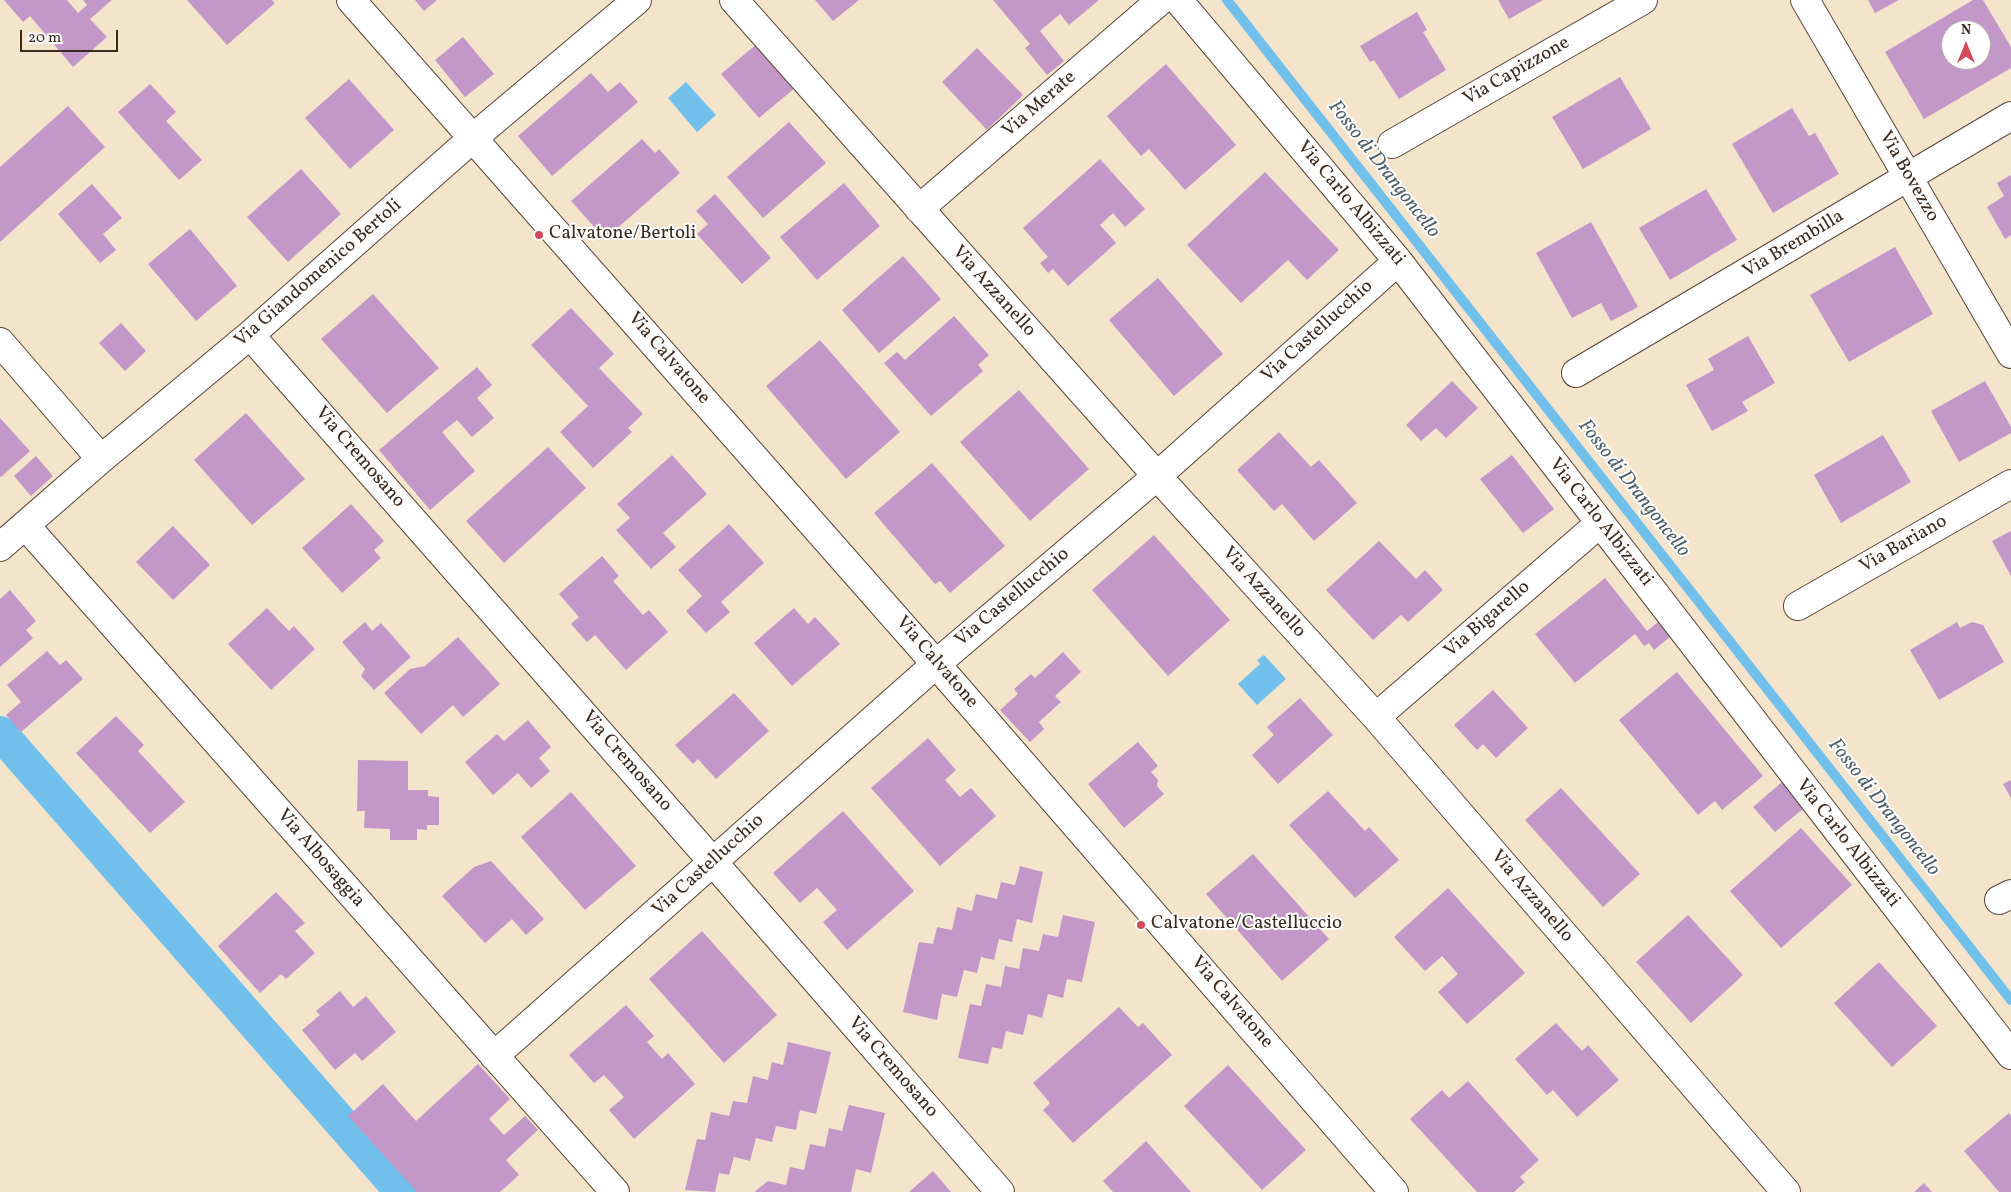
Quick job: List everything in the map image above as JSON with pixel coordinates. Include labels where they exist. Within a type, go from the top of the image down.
[{"type":"street","name":"Via Calvatone","points":[[351,0],[936,664],[1394,1192]]},
{"type":"street","name":"Via Giandomenico Bertoli","points":[[0,547],[101,458],[250,335],[473,138],[638,0]]},
{"type":"street","name":"Via Azzanello","points":[[734,0],[1157,476],[1376,717],[1786,1192]]},
{"type":"street","name":"Via Merate","points":[[919,209],[1161,0]]},
{"type":"street","name":"Via Carlo Albizzati","points":[[1178,0],[1398,261],[2011,1055]]},
{"type":"street","name":"Via Capizzone","points":[[1392,144],[1642,0]]},
{"type":"street","name":"Via Bovezzo","points":[[1805,0],[2011,354]]},
{"type":"street","name":"Via Brembilla","points":[[1576,373],[2011,116]]},
{"type":"street","name":"Via Castellucchio","points":[[494,1056],[936,664],[1157,476],[1398,261]]},
{"type":"street","name":"Via Cremosano","points":[[250,335],[1000,1192]]},
{"type":"street","points":[[0,342],[101,458]]},
{"type":"street","name":"Via Bariano","points":[[1798,606],[2011,484]]},
{"type":"street","name":"Via Bigarello","points":[[1376,717],[1600,523]]},
{"type":"street","name":"Via Albosaggia","points":[[25,525],[615,1192]]},
{"type":"water","points":[[686,82],[716,115],[697,132],[668,98]]},
{"type":"water","points":[[1264,655],[1286,679],[1257,705],[1238,684],[1260,664],[1257,660]]},
{"type":"building","points":[[4,0],[67,0],[78,13],[87,5],[83,0],[112,0],[90,19],[107,37],[73,67],[30,16],[23,22]]},
{"type":"building","points":[[187,0],[272,0],[275,3],[227,45]]},
{"type":"building","points":[[415,0],[437,0],[424,11]]},
{"type":"building","points":[[815,0],[859,0],[833,21]]},
{"type":"building","points":[[993,0],[1099,0],[1069,25],[1060,14],[1040,31],[1064,61],[1047,75],[1025,48],[1030,44]]},
{"type":"building","points":[[1498,0],[1543,0],[1509,19]]},
{"type":"building","points":[[1868,0],[1899,0],[1875,13]]},
{"type":"building","points":[[1973,0],[1983,0],[2011,47],[2011,68],[1924,119],[1885,52]]},
{"type":"building","points":[[1417,12],[1427,30],[1423,32],[1446,70],[1399,99],[1374,60],[1370,62],[1360,46]]},
{"type":"building","points":[[463,37],[494,74],[465,97],[435,60]]},
{"type":"building","points":[[758,43],[796,87],[759,118],[721,74]]},
{"type":"building","points":[[977,48],[1023,95],[987,130],[942,82]]},
{"type":"building","points":[[1166,64],[1236,145],[1185,190],[1149,149],[1141,156],[1107,116]]},
{"type":"building","points":[[591,73],[608,92],[620,82],[638,102],[552,176],[518,136]]},
{"type":"building","points":[[1620,77],[1651,129],[1583,169],[1552,117]]},
{"type":"building","points":[[349,79],[394,130],[350,169],[305,118]]},
{"type":"building","points":[[150,84],[176,112],[166,121],[202,160],[179,180],[118,112]]},
{"type":"building","points":[[68,106],[105,147],[0,242],[0,167]]},
{"type":"building","points":[[1792,108],[1809,136],[1815,133],[1839,174],[1773,213],[1732,144]]},
{"type":"building","points":[[789,122],[826,163],[763,218],[727,177]]},
{"type":"building","points":[[642,139],[655,153],[659,149],[680,173],[605,239],[571,201]]},
{"type":"building","points":[[1100,159],[1145,209],[1125,227],[1113,213],[1100,225],[1116,243],[1068,286],[1053,269],[1048,273],[1040,263],[1048,257],[1023,228]]},
{"type":"building","points":[[301,169],[341,214],[288,262],[247,217]]},
{"type":"building","points":[[1265,172],[1339,250],[1307,280],[1288,260],[1241,303],[1187,245]]},
{"type":"building","points":[[2011,175],[2011,235],[2005,239],[1987,207],[2004,196],[1997,183]]},
{"type":"building","points":[[844,183],[880,226],[817,280],[780,237]]},
{"type":"building","points":[[92,184],[122,218],[103,234],[116,250],[100,263],[58,214]]},
{"type":"building","points":[[1706,189],[1737,240],[1670,280],[1639,228]]},
{"type":"building","points":[[715,194],[771,258],[742,284],[697,234],[708,224],[696,211]]},
{"type":"building","points":[[1591,222],[1638,307],[1611,321],[1601,303],[1572,318],[1536,253]]},
{"type":"building","points":[[190,229],[237,286],[196,321],[148,264]]},
{"type":"building","points":[[1895,247],[1933,314],[1849,362],[1810,295]]},
{"type":"building","points":[[903,256],[941,299],[879,353],[842,310]]},
{"type":"building","points":[[1158,278],[1223,354],[1174,396],[1109,320]]},
{"type":"building","points":[[373,294],[439,368],[387,413],[321,339]]},
{"type":"building","points":[[571,308],[614,354],[599,368],[643,414],[628,428],[632,432],[593,468],[560,432],[588,406],[531,345]]},
{"type":"building","points":[[954,316],[989,355],[978,365],[983,371],[931,416],[884,363],[897,352],[905,360]]},
{"type":"building","points":[[121,323],[146,351],[125,371],[99,343]]},
{"type":"building","points":[[1748,336],[1775,383],[1742,402],[1748,411],[1712,431],[1686,385],[1714,370],[1708,359]]},
{"type":"building","points":[[820,340],[900,432],[846,479],[766,386]]},
{"type":"building","points":[[477,367],[492,385],[477,398],[494,418],[472,437],[457,420],[442,432],[475,471],[430,510],[379,450]]},
{"type":"building","points":[[1452,381],[1478,408],[1446,438],[1436,428],[1421,441],[1406,425]]},
{"type":"building","points":[[1985,381],[2011,427],[2011,433],[1959,462],[1931,411]]},
{"type":"building","points":[[1019,390],[1089,469],[1030,521],[960,442]]},
{"type":"building","points":[[246,413],[305,479],[252,525],[194,460]]},
{"type":"building","points":[[0,418],[30,451],[1,477],[0,476]]},
{"type":"building","points":[[1279,432],[1311,467],[1319,460],[1357,503],[1314,541],[1282,504],[1274,511],[1237,470]]},
{"type":"building","points":[[1883,435],[1911,482],[1841,523],[1814,475]]},
{"type":"building","points":[[548,447],[586,488],[504,563],[466,521]]},
{"type":"building","points":[[672,455],[707,494],[663,533],[676,547],[651,569],[616,530],[630,518],[617,504]]},
{"type":"building","points":[[1512,455],[1554,509],[1523,533],[1480,479]]},
{"type":"building","points":[[36,456],[53,476],[31,496],[14,476]]},
{"type":"building","points":[[932,463],[1005,546],[950,593],[940,581],[935,584],[874,513]]},
{"type":"building","points":[[351,504],[384,541],[374,550],[381,558],[342,593],[302,548]]},
{"type":"building","points":[[729,524],[764,563],[721,602],[730,612],[706,633],[686,611],[702,596],[678,570]]},
{"type":"building","points":[[173,526],[210,565],[173,600],[136,562]]},
{"type":"building","points":[[2011,531],[2011,576],[1992,541]]},
{"type":"building","points":[[1154,535],[1230,620],[1168,676],[1092,590]]},
{"type":"building","points":[[1379,541],[1416,579],[1425,570],[1443,590],[1408,622],[1401,615],[1373,640],[1326,590]]},
{"type":"building","points":[[602,556],[619,576],[613,581],[643,615],[649,610],[668,632],[626,670],[595,635],[587,642],[571,624],[579,617],[559,594]]},
{"type":"building","points":[[1605,578],[1647,631],[1658,622],[1670,637],[1654,650],[1649,643],[1644,646],[1635,634],[1575,683],[1535,634]]},
{"type":"building","points":[[10,590],[36,621],[26,630],[33,638],[0,667],[0,599]]},
{"type":"building","points":[[267,608],[289,631],[294,626],[315,649],[271,690],[228,644]]},
{"type":"building","points":[[794,608],[808,624],[815,617],[840,644],[792,686],[754,643]]},
{"type":"building","points":[[365,622],[372,631],[381,623],[411,657],[374,690],[361,676],[365,669],[342,642]]},
{"type":"building","points":[[1957,622],[1960,628],[1972,622],[1983,625],[2004,662],[1939,700],[1910,650]]},
{"type":"building","points":[[458,637],[500,684],[463,717],[453,705],[421,734],[384,693],[410,669],[425,666]]},
{"type":"building","points":[[47,651],[60,665],[66,660],[83,679],[21,732],[6,715],[21,702],[7,685]]},
{"type":"building","points":[[1063,652],[1081,672],[1055,696],[1061,702],[1039,722],[1044,729],[1030,742],[1000,710],[1018,694],[1014,689],[1031,674],[1035,678]]},
{"type":"building","points":[[1677,672],[1763,776],[1722,810],[1715,801],[1698,815],[1619,720]]},
{"type":"building","points":[[1493,690],[1528,728],[1496,758],[1483,744],[1477,750],[1454,725]]},
{"type":"building","points":[[734,693],[769,731],[716,779],[698,759],[693,764],[675,745]]},
{"type":"building","points":[[1300,698],[1333,735],[1278,784],[1252,755],[1274,735],[1267,727]]},
{"type":"building","points":[[116,716],[144,745],[138,751],[185,802],[150,833],[76,753]]},
{"type":"building","points":[[528,720],[551,747],[539,758],[550,771],[531,788],[518,773],[493,795],[465,762],[497,734],[504,741]]},
{"type":"building","points":[[928,738],[956,770],[945,780],[960,797],[971,788],[996,816],[940,866],[871,788]]},
{"type":"building","points":[[1138,742],[1158,766],[1151,772],[1158,780],[1157,786],[1164,794],[1124,828],[1088,784]]},
{"type":"building","points":[[358,760],[408,761],[408,790],[428,790],[428,796],[439,797],[439,825],[427,825],[427,830],[417,829],[417,840],[390,840],[390,829],[364,828],[365,811],[357,811]]},
{"type":"building","points":[[2011,780],[2011,798],[2003,784]]},
{"type":"building","points":[[1782,782],[1804,808],[1775,832],[1753,807]]},
{"type":"building","points":[[1561,788],[1640,874],[1603,907],[1525,820]]},
{"type":"building","points":[[1328,791],[1365,831],[1369,827],[1399,860],[1355,898],[1289,825]]},
{"type":"building","points":[[571,792],[636,866],[585,910],[521,837]]},
{"type":"building","points":[[843,811],[914,891],[847,950],[823,922],[837,910],[817,888],[800,903],[773,873]]},
{"type":"building","points":[[1801,828],[1852,885],[1781,948],[1730,891]]},
{"type":"building","points":[[1253,854],[1329,939],[1282,981],[1206,894]]},
{"type":"building","points":[[491,861],[544,919],[526,935],[512,919],[485,943],[442,896],[474,867]]},
{"type":"building","points":[[1020,866],[1043,872],[1032,923],[1017,919],[1012,942],[999,939],[994,960],[981,957],[977,973],[964,970],[957,997],[942,994],[937,1020],[903,1012],[919,942],[933,944],[937,927],[952,930],[957,907],[972,911],[976,894],[997,899],[1001,882],[1015,885]]},
{"type":"building","points":[[1448,888],[1525,973],[1467,1024],[1438,992],[1458,974],[1442,956],[1425,971],[1394,937]]},
{"type":"building","points":[[276,892],[305,923],[295,931],[315,953],[286,979],[281,974],[260,993],[218,946]]},
{"type":"building","points":[[1063,915],[1095,922],[1082,982],[1067,979],[1063,998],[1048,994],[1042,1018],[1028,1014],[1023,1035],[1006,1031],[1002,1049],[992,1047],[988,1064],[958,1058],[970,1004],[981,1006],[986,984],[1001,987],[1005,966],[1019,969],[1023,948],[1039,951],[1043,934],[1058,937]]},
{"type":"building","points":[[1688,915],[1743,975],[1691,1023],[1636,962]]},
{"type":"building","points":[[702,931],[777,1015],[724,1063],[649,979]]},
{"type":"building","points":[[1879,962],[1937,1026],[1892,1067],[1834,1003]]},
{"type":"building","points":[[340,991],[353,1007],[366,996],[396,1032],[362,1061],[355,1053],[335,1070],[302,1030],[320,1015],[316,1011]]},
{"type":"building","points":[[626,1005],[654,1036],[647,1042],[662,1059],[668,1053],[695,1084],[634,1139],[609,1110],[624,1097],[604,1075],[594,1083],[569,1055]]},
{"type":"building","points":[[1119,1007],[1138,1027],[1143,1023],[1172,1055],[1073,1143],[1043,1110],[1050,1103],[1033,1083]]},
{"type":"building","points":[[1556,1023],[1582,1051],[1588,1045],[1619,1080],[1577,1117],[1553,1090],[1547,1095],[1515,1059]]},
{"type":"building","points":[[788,1042],[831,1052],[816,1114],[800,1110],[796,1130],[776,1126],[772,1142],[756,1138],[750,1161],[734,1157],[729,1175],[719,1173],[715,1192],[685,1190],[697,1139],[705,1140],[711,1112],[729,1116],[733,1101],[747,1103],[753,1076],[768,1080],[772,1062],[783,1065]]},
{"type":"building","points":[[478,1064],[510,1099],[489,1119],[504,1135],[525,1116],[538,1130],[506,1160],[519,1175],[500,1192],[417,1192],[348,1116],[383,1084],[416,1121]]},
{"type":"building","points":[[1228,1065],[1306,1150],[1262,1190],[1184,1106]]},
{"type":"building","points":[[1468,1081],[1539,1160],[1520,1177],[1525,1182],[1514,1192],[1477,1192],[1410,1119],[1442,1090],[1449,1098]]},
{"type":"building","points":[[849,1105],[885,1113],[871,1173],[856,1169],[851,1192],[754,1192],[768,1181],[786,1185],[790,1167],[804,1170],[810,1144],[825,1147],[829,1128],[842,1131]]},
{"type":"building","points":[[2009,1113],[2011,1116],[2011,1192],[1999,1192],[1964,1151]]},
{"type":"building","points":[[1146,1141],[1191,1192],[1113,1192],[1103,1181]]},
{"type":"building","points":[[933,1171],[951,1192],[909,1192]]},
{"type":"building","points":[[1924,1183],[1932,1192],[1914,1192]]},
{"type":"waterway","name":"Fosso di Drangoncello","points":[[1227,0],[2011,1000]]},
{"type":"waterway","points":[[0,733],[402,1192]]},
{"type":"place","name":"Calvatone/Bertoli","points":[[539,235]]},
{"type":"place","name":"Calvatone/Castelluccio","points":[[1141,925]]}]
